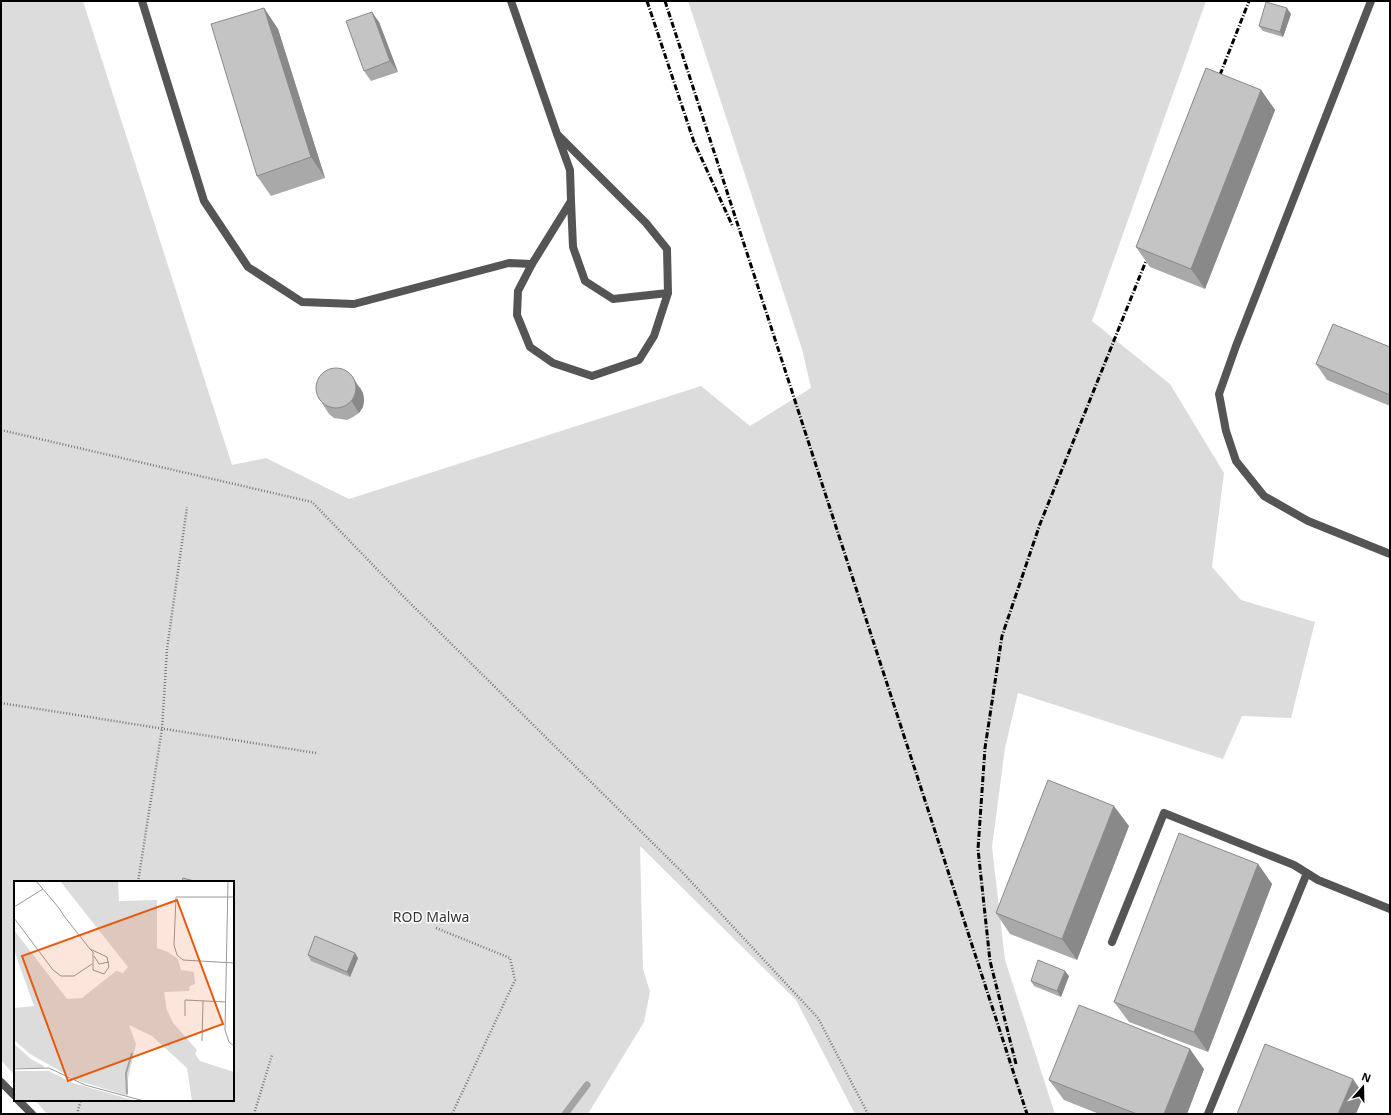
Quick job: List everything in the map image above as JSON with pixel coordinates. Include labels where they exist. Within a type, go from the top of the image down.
[{"type":"street","points":[[142,1],[204,201],[248,267],[302,302],[354,304],[508,263],[532,264]]},
{"type":"street","points":[[511,1],[570,170],[572,247],[585,281],[613,299],[668,293]]},
{"type":"street","points":[[1371,1],[1236,346],[1219,394],[1226,431],[1236,461],[1264,496],[1308,521],[1390,554]]},
{"type":"street","points":[[557,134],[646,223],[667,249],[668,293],[654,336],[639,360],[592,376],[553,363],[530,347],[517,315],[518,291],[532,264],[571,201]]},
{"type":"street","points":[[1112,942],[1164,813],[1294,865],[1318,880],[1390,909]]},
{"type":"street","points":[[1208,1114],[1307,873]]},
{"type":"street","points":[[1,1082],[14,1095]]},
{"type":"street","points":[[19,1101],[32,1114]]},
{"type":"path","points":[[1,430],[312,502],[407,600],[683,873],[818,1018],[868,1114]]},
{"type":"path","points":[[138,881],[162,729],[167,649],[187,507]]},
{"type":"path","points":[[1,703],[316,753]]},
{"type":"path","points":[[436,928],[510,958],[515,980],[452,1114]]},
{"type":"path","points":[[254,1114],[272,1055]]},
{"type":"path","points":[[77,1114],[81,1101]]},
{"type":"green space","name":"ROD Malwa","points":[[1,1],[83,1],[232,465],[266,458],[349,499],[701,386],[750,426],[811,388],[802,349],[688,1],[1206,1],[1092,321],[1170,384],[1224,473],[1212,567],[1241,600],[1315,622],[1291,718],[1242,716],[1223,759],[1018,693],[1005,748],[992,847],[1005,960],[1055,1114],[855,1114],[796,1000],[640,846],[643,969],[650,992],[644,1022],[588,1114],[47,1114],[36,1101],[234,1101],[234,881],[14,881],[14,1075],[1,1060]]},
{"type":"building","points":[[1266,2],[1287,8],[1280,32],[1259,26]]},
{"type":"building","points":[[264,8],[311,157],[257,176],[211,24]]},
{"type":"building","points":[[372,12],[390,61],[364,71],[346,21]]},
{"type":"building","points":[[1206,68],[1261,90],[1191,269],[1136,247]]},
{"type":"building","points":[[1333,324],[1390,347],[1390,395],[1316,364]]},
{"type":"building","points":[[340,368],[347,371],[353,377],[356,388],[355,396],[347,405],[340,408],[332,408],[325,405],[317,396],[316,384],[319,377],[328,369]]},
{"type":"building","points":[[1048,780],[1114,806],[1062,939],[996,913]]},
{"type":"building","points":[[1179,833],[1258,864],[1194,1032],[1114,1002]]},
{"type":"building","points":[[183,878],[194,881],[182,881]]},
{"type":"building","points":[[315,936],[355,953],[347,972],[308,955]]},
{"type":"building","points":[[1038,960],[1065,971],[1057,991],[1031,981]]},
{"type":"building","points":[[1079,1005],[1190,1049],[1164,1114],[1137,1114],[1049,1080]]},
{"type":"building","points":[[1265,1044],[1353,1079],[1338,1114],[1237,1114]]},
{"type":"waterway","points":[[565,1114],[587,1085]]},
{"type":"railway","points":[[647,1],[694,142],[733,227]]},
{"type":"railway","points":[[665,1],[1027,1114]]},
{"type":"railway","points":[[1216,85],[1249,1]]},
{"type":"railway","points":[[1016,1064],[990,961],[978,849],[985,748],[1002,636],[1040,524],[1150,251]]}]
